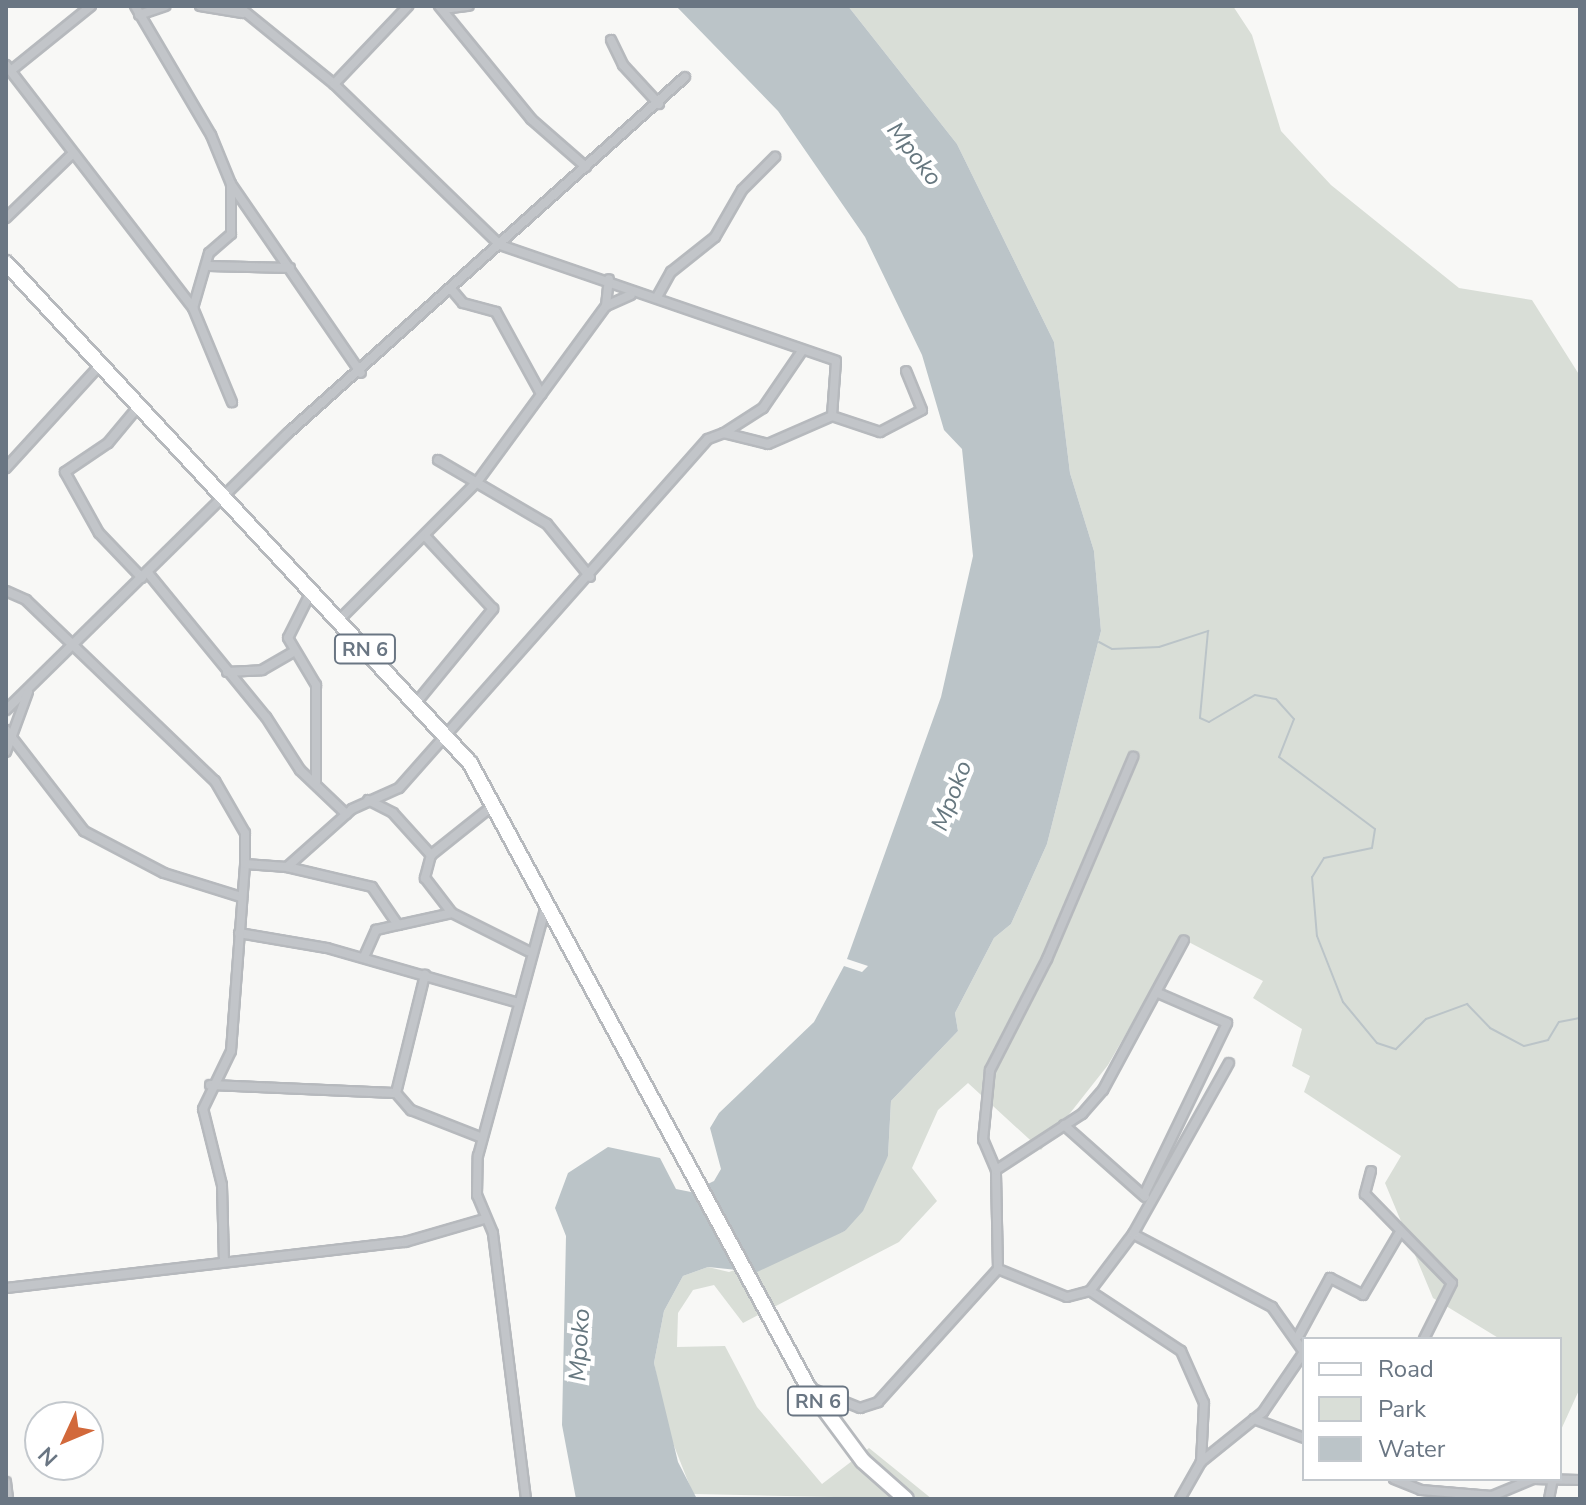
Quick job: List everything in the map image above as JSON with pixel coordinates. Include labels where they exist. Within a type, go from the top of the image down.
[{"type":"main road","name":"RN 6","points":[[6,263],[449,737],[496,803],[808,1387],[863,1461],[906,1499]]},
{"type":"street","points":[[91,6],[10,67],[70,156],[104,187],[193,308],[232,402]]},
{"type":"street","points":[[165,6],[137,10],[207,127],[231,184],[361,373]]},
{"type":"street","points":[[200,6],[226,16],[240,9],[334,84],[500,245],[609,279],[631,295]]},
{"type":"street","points":[[334,84],[408,6]]},
{"type":"street","points":[[441,8],[469,6]]},
{"type":"street","points":[[441,8],[531,119],[586,167]]},
{"type":"street","points":[[611,40],[659,104]]},
{"type":"street","points":[[6,710],[28,692],[223,498],[659,104],[685,77]]},
{"type":"street","points":[[6,218],[70,156]]},
{"type":"street","points":[[657,297],[671,272],[715,237],[742,190],[775,157]]},
{"type":"street","points":[[193,308],[209,266],[209,253],[231,234],[231,184]]},
{"type":"street","points":[[209,266],[291,268]]},
{"type":"street","points":[[606,306],[609,279]]},
{"type":"street","points":[[452,290],[463,303],[496,312],[541,394]]},
{"type":"street","points":[[338,621],[427,538],[477,482],[606,306],[631,295],[657,297],[838,364],[832,416]]},
{"type":"street","points":[[287,867],[346,814],[368,800],[399,788],[449,737],[590,577],[687,461],[763,408],[802,351]]},
{"type":"street","points":[[6,468],[99,366]]},
{"type":"street","points":[[724,433],[768,444],[832,416],[880,432],[917,415],[923,400],[906,371]]},
{"type":"street","points":[[138,407],[108,443],[65,472],[99,533],[145,575],[316,783],[346,814]]},
{"type":"street","points":[[438,460],[547,524],[590,577]]},
{"type":"street","points":[[416,703],[493,609],[427,538]]},
{"type":"street","points":[[6,591],[19,593],[215,781],[245,833],[231,1051],[210,1085],[203,1125],[222,1185],[224,1262]]},
{"type":"street","points":[[311,592],[296,610],[288,638],[292,653],[316,685],[316,783]]},
{"type":"street","points":[[227,672],[262,670],[292,653]]},
{"type":"street","points":[[6,752],[9,733],[28,692]]},
{"type":"street","points":[[9,733],[84,831],[164,873],[241,897]]},
{"type":"street","points":[[808,1387],[860,1408],[878,1402],[998,1269],[996,1170],[983,1140],[990,1070],[1047,959],[1133,757]]},
{"type":"street","points":[[368,800],[393,813],[431,855]]},
{"type":"street","points":[[496,803],[431,855],[425,878],[452,913],[528,951]]},
{"type":"street","points":[[245,864],[287,867],[372,887],[398,925]]},
{"type":"street","points":[[526,1499],[493,1233],[484,1219],[477,1195],[480,1137],[528,951],[548,901]]},
{"type":"street","points":[[364,957],[376,930],[452,913]]},
{"type":"street","points":[[239,933],[364,957],[515,1002]]},
{"type":"street","points":[[996,1170],[1064,1125],[1116,1071],[1184,940]]},
{"type":"street","points":[[396,1093],[425,975]]},
{"type":"street","points":[[1144,1195],[1227,1023],[1158,993]]},
{"type":"street","points":[[998,1269],[1067,1297],[1090,1291],[1133,1234],[1229,1063]]},
{"type":"street","points":[[210,1085],[396,1093],[411,1110],[480,1137]]},
{"type":"street","points":[[1064,1125],[1144,1195],[1147,1206]]},
{"type":"street","points":[[1371,1171],[1365,1194],[1452,1283],[1425,1337]]},
{"type":"street","points":[[6,1288],[405,1242],[484,1219]]},
{"type":"street","points":[[1180,1499],[1201,1462],[1254,1419],[1301,1359],[1299,1335],[1330,1278],[1363,1295],[1400,1232]]},
{"type":"street","points":[[1133,1234],[1272,1307],[1299,1335]]},
{"type":"street","points":[[1090,1291],[1181,1351],[1204,1403],[1201,1462]]},
{"type":"street","points":[[1254,1419],[1302,1437]]},
{"type":"street","points":[[1399,1481],[1421,1490],[1492,1496],[1523,1481],[1552,1483],[1580,1480]]},
{"type":"street","points":[[6,1482],[8,1499]]},
{"type":"street","points":[[1549,1499],[1552,1483]]},
{"type":"green space","points":[[848,6],[1233,6],[1252,35],[1281,131],[1331,185],[1459,288],[1532,300],[1580,376],[1580,1388],[1562,1428],[1562,1337],[1497,1337],[1433,1298],[1385,1183],[1401,1156],[1304,1092],[1310,1076],[1292,1066],[1302,1029],[1253,998],[1263,981],[1181,938],[1108,1065],[1041,1150],[968,1083],[938,1110],[912,1168],[937,1201],[899,1242],[743,1323],[714,1285],[693,1290],[678,1313],[677,1347],[725,1346],[757,1407],[822,1484],[869,1448],[932,1499],[693,1494],[667,1428],[654,1363],[664,1311],[683,1276],[708,1267],[729,1272],[845,1231],[888,1156],[891,1101],[958,1031],[955,1013],[994,938],[1011,924],[1047,844],[1101,631],[1094,551],[1070,473],[1054,342],[957,144]]},
{"type":"water","name":"Mpoko","points":[[676,6],[848,6],[957,144],[1054,342],[1070,473],[1094,551],[1101,631],[1047,844],[1011,924],[994,938],[955,1013],[958,1031],[891,1101],[888,1156],[863,1211],[845,1231],[757,1272],[708,1267],[683,1276],[664,1311],[654,1363],[678,1462],[697,1499],[576,1499],[562,1425],[566,1236],[555,1208],[568,1173],[608,1147],[660,1158],[676,1189],[691,1192],[714,1181],[721,1169],[710,1128],[719,1113],[814,1022],[844,966],[862,972],[868,966],[847,959],[941,697],[973,556],[962,449],[944,430],[922,355],[865,237],[778,111]]},
{"type":"waterway","points":[[1099,642],[1112,649],[1159,647],[1208,631],[1200,718],[1209,722],[1255,695],[1276,699],[1294,719],[1279,757],[1375,829],[1372,848],[1324,858],[1312,877],[1317,936],[1343,1002],[1377,1043],[1396,1049],[1426,1019],[1467,1004],[1490,1028],[1524,1046],[1548,1040],[1559,1022],[1580,1018]]}]
